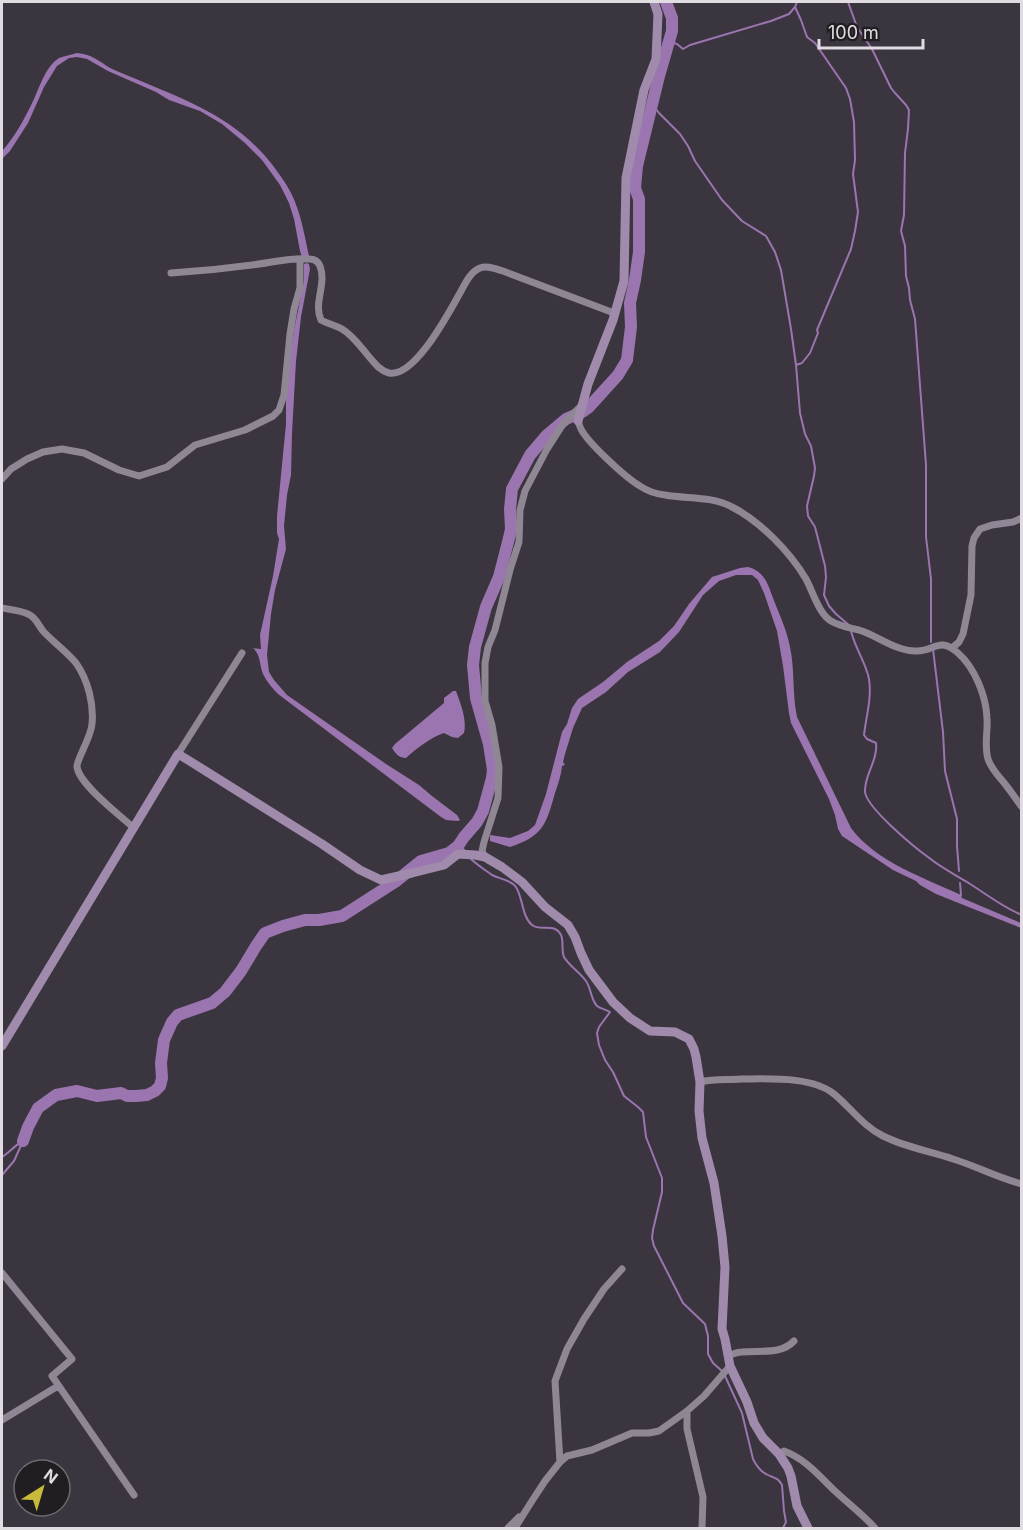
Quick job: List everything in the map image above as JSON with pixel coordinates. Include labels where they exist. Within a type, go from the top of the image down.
[{"type":"street","points":[[654,2],[658,14],[656,59],[644,90],[626,178],[624,281],[613,320],[588,384],[578,421],[581,430],[594,445],[646,490],[666,495],[716,501],[733,507],[750,518],[794,562],[806,578],[823,615],[832,622],[862,631],[910,651],[924,651],[939,645],[952,648],[966,660],[980,688],[987,715],[986,751],[995,774],[1022,807]]},
{"type":"street","points":[[2,479],[11,469],[27,459],[44,452],[62,449],[84,453],[119,470],[139,476],[167,467],[195,445],[245,430],[273,416],[279,410],[284,395],[290,334],[300,288],[300,259]]},
{"type":"street","points":[[171,273],[312,259],[320,266],[322,284],[318,312],[321,320],[343,329],[355,339],[380,369],[389,373],[395,373],[409,366],[421,355],[470,276],[481,267],[503,271],[614,313]]},
{"type":"street","points":[[485,857],[482,851],[498,798],[499,767],[492,725],[485,701],[484,663],[519,542],[520,510],[525,491],[563,424],[582,405]]},
{"type":"street","points":[[952,648],[963,634],[970,595],[974,538],[980,530],[1022,518]]},
{"type":"street","points":[[2,608],[29,614],[34,618],[75,662],[84,676],[93,722],[90,737],[77,769],[93,792],[133,827]]},
{"type":"street","points":[[2,1046],[133,827],[242,653]]},
{"type":"street","points":[[178,754],[360,870],[381,879],[444,865],[458,854],[485,857],[515,876],[545,907],[568,925],[589,970],[630,1018],[650,1031],[675,1032],[689,1039],[694,1048],[700,1082],[699,1111],[702,1137],[714,1183],[723,1245],[725,1267],[722,1329],[729,1361],[754,1423],[763,1438],[779,1454],[791,1476],[797,1506],[808,1528]]},
{"type":"street","points":[[700,1082],[715,1079],[781,1078],[819,1086],[834,1094],[880,1135],[900,1144],[951,1158],[1022,1184]]},
{"type":"street","points":[[560,1462],[555,1382],[567,1349],[584,1319],[622,1269]]},
{"type":"street","points":[[2,1273],[72,1359],[52,1376],[134,1495]]},
{"type":"street","points":[[508,1528],[525,1512],[560,1462],[567,1456],[592,1450],[632,1433],[659,1431],[704,1396],[729,1361],[739,1352],[778,1350],[788,1347],[794,1341]]},
{"type":"street","points":[[2,1420],[58,1386]]},
{"type":"street","points":[[687,1411],[687,1429],[703,1497],[702,1528]]},
{"type":"street","points":[[779,1454],[784,1451],[798,1457],[811,1467],[875,1528]]},
{"type":"street","points":[[515,1528],[530,1504]]},
{"type":"shaded area","points":[[77,53],[91,56],[113,69],[192,103],[226,122],[257,147],[271,163],[295,202],[309,256],[302,257],[294,219],[280,185],[262,160],[245,143],[222,124],[200,111],[169,100],[87,59],[69,58],[57,66],[44,87],[28,123],[10,151],[2,159],[2,151],[20,126],[50,66],[59,58]]},
{"type":"shaded area","points":[[307,263],[310,269],[296,361],[291,475],[284,526],[286,549],[271,614],[267,655],[269,672],[287,695],[419,785],[457,815],[460,820],[458,821],[441,817],[278,694],[265,677],[259,657],[253,648],[261,649],[260,635],[279,539],[277,516],[286,424],[286,394],[294,330],[304,281],[304,264]]},
{"type":"shaded area","points":[[748,567],[765,579],[785,628],[789,641],[797,717],[851,828],[861,840],[887,860],[961,895],[962,898],[1021,923],[1021,928],[936,894],[893,870],[842,836],[829,799],[791,723],[777,631],[764,593],[758,580],[752,575],[736,575],[719,581],[703,595],[679,632],[660,652],[628,672],[606,692],[582,708],[573,728],[563,762],[565,765],[562,766],[549,813],[542,828],[530,838],[510,847],[490,841],[490,835],[510,838],[528,831],[535,825],[546,794],[562,732],[578,699],[659,641],[674,626],[712,577]]},
{"type":"shaded area","points":[[456,691],[463,712],[464,733],[458,738],[444,733],[424,744],[406,758],[398,755],[392,748],[395,744],[444,703],[444,698]]},
{"type":"waterway","points":[[23,1141],[38,1108],[56,1095],[77,1091],[97,1096],[121,1093],[136,1096],[147,1095],[155,1091],[160,1086],[162,1078],[164,1040],[172,1022],[178,1015],[212,1003],[225,992],[265,933],[305,920],[342,916],[395,882],[421,861],[449,853],[458,846],[477,822],[483,811],[493,770],[489,744],[476,698],[473,665],[475,647],[486,607],[499,577],[511,529],[512,489],[530,455],[547,435],[566,419],[589,407],[618,375],[627,360],[631,327],[630,303],[639,252],[639,199],[635,188],[637,166],[672,31],[672,18],[666,2]]},
{"type":"waterway","points":[[669,42],[683,49],[789,14],[797,2]]},
{"type":"waterway","points":[[848,2],[857,27],[872,49],[891,88],[909,110],[905,153],[904,215],[901,231],[905,246],[906,276],[915,319],[926,465],[926,537],[931,579],[931,642]]},
{"type":"waterway","points":[[795,7],[807,37],[815,43],[846,88],[850,99],[854,122],[853,174],[858,212],[851,249],[817,330],[818,333],[810,353],[802,363],[796,365]]},
{"type":"waterway","points":[[653,105],[680,134],[695,161],[722,200],[742,221],[766,236],[775,252],[781,270],[791,329],[800,413],[805,434],[811,446],[815,468],[807,506],[808,516],[815,527],[825,566],[824,595],[829,606],[850,626]]},
{"type":"waterway","points":[[851,631],[870,686],[864,735],[876,743],[875,756],[865,786],[868,799],[892,827],[933,861],[1022,915]]},
{"type":"waterway","points":[[933,649],[943,732],[945,771],[957,819],[959,871]]},
{"type":"waterway","points":[[464,837],[462,848],[465,851]]},
{"type":"waterway","points":[[470,858],[492,875],[516,887],[526,917],[532,925],[558,931],[562,937],[564,957],[586,981],[597,1006],[610,1012],[599,1027],[597,1033],[599,1045],[624,1096],[643,1112],[646,1137],[662,1178],[662,1192],[652,1238],[654,1246],[683,1303],[705,1324],[708,1354],[713,1363],[722,1371]]},
{"type":"waterway","points":[[960,883],[961,895]]},
{"type":"waterway","points":[[2,1157],[23,1141]]},
{"type":"waterway","points":[[2,1175],[14,1161],[23,1141]]},
{"type":"waterway","points":[[725,1376],[742,1413],[753,1459],[762,1471],[777,1479],[782,1485],[786,1522],[783,1528]]}]
